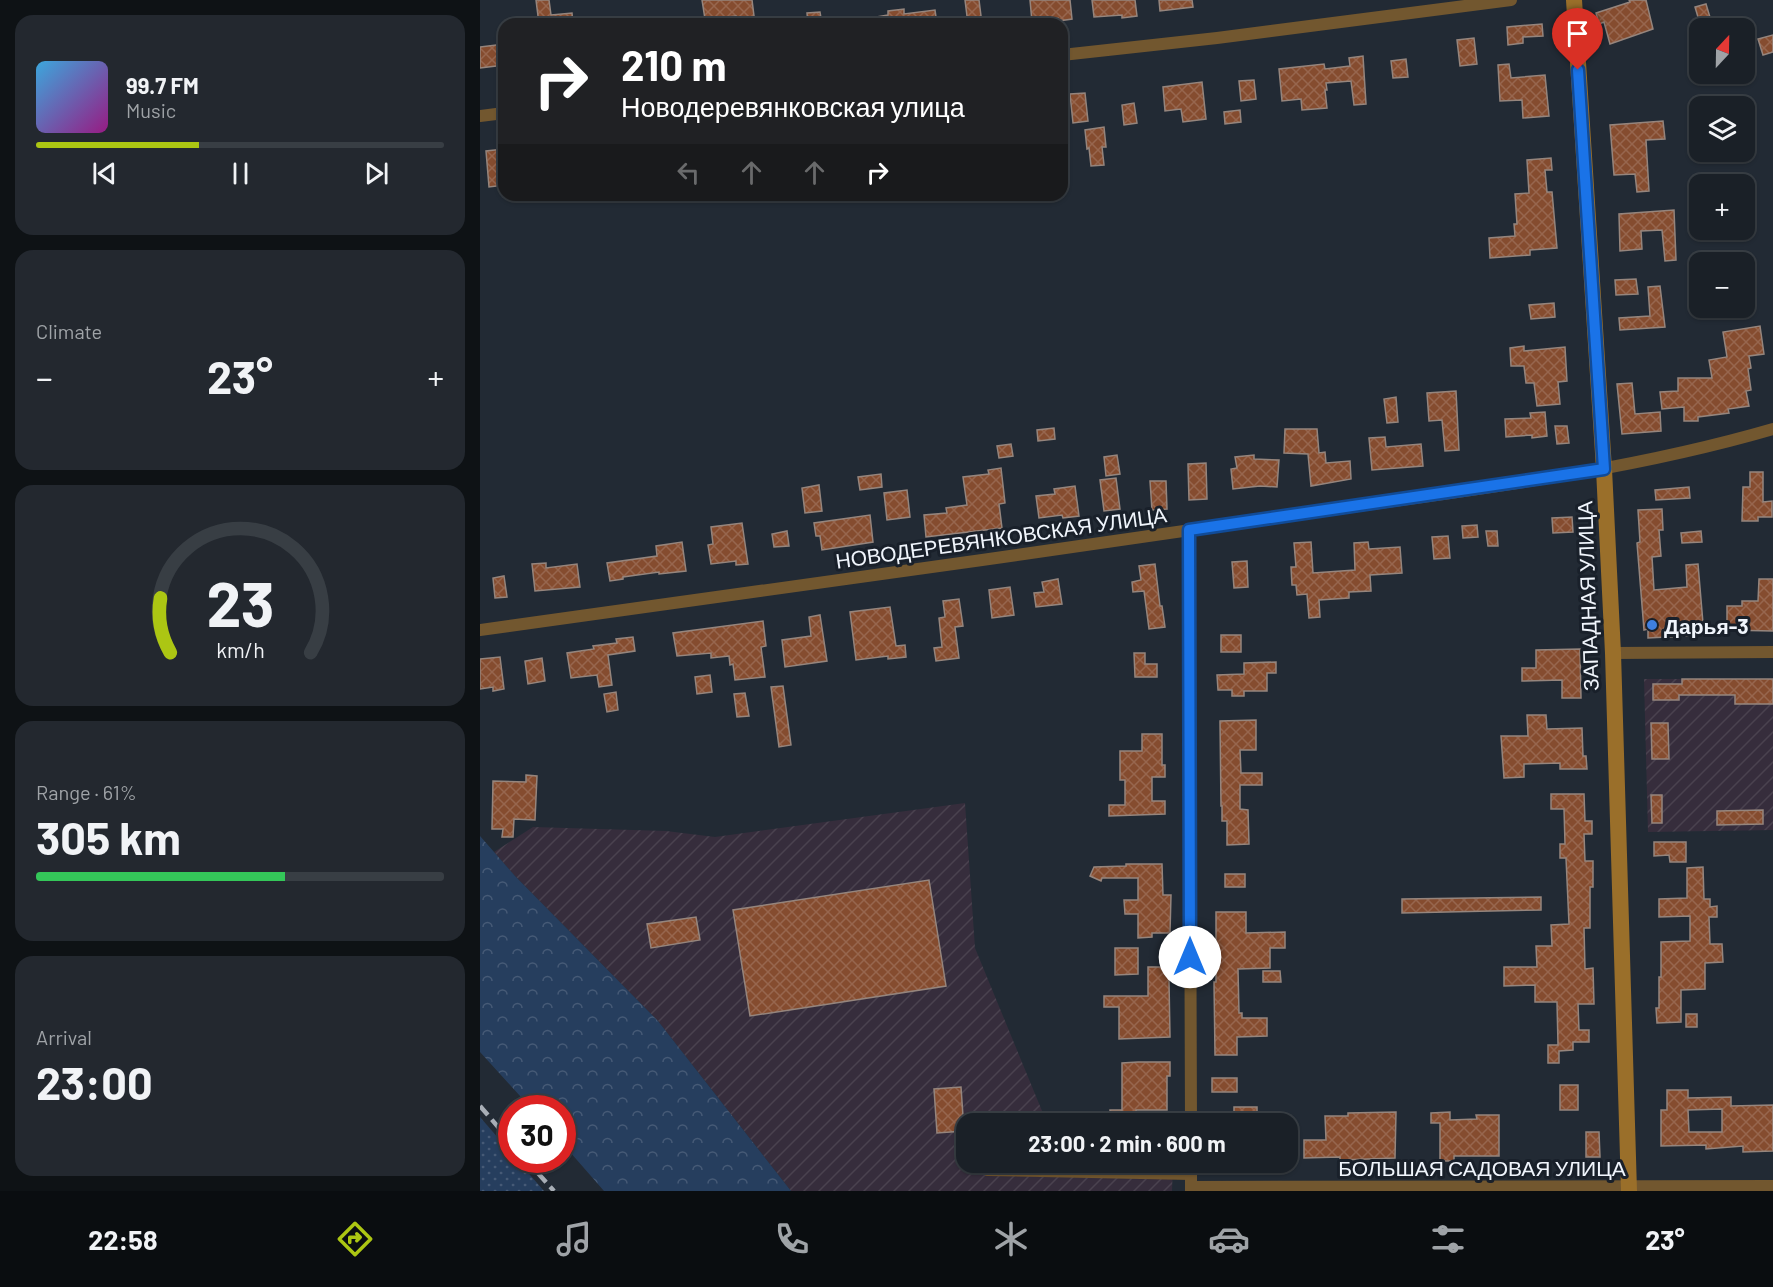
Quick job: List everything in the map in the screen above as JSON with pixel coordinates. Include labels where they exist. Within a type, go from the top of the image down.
[{"type":"main road","name":"ЗАПАДНАЯ УЛИЦА","points":[[1574,0],[1604,469],[1613,653],[1629,1188]]},
{"type":"street","points":[[1068,54],[1229,37],[1511,0]]},
{"type":"street","points":[[480,116],[498,114]]},
{"type":"street","name":"НОВОДЕРЕВЯНКОВСКАЯ УЛИЦА","points":[[480,630],[1604,469],[1711,446],[1773,429]]},
{"type":"street","points":[[1189,530],[1191,1113]]},
{"type":"street","points":[[1613,653],[1773,652]]},
{"type":"street","name":"БОЛЬШАЯ САДОВАЯ УЛИЦА","points":[[1191,1185],[1629,1188],[1773,1186]]},
{"type":"lane","points":[[987,1173],[1191,1185]]},
{"type":"shaded area","points":[[1644,679],[1773,679],[1773,830],[1648,832]]},
{"type":"shaded area","points":[[965,803],[975,948],[1043,1113],[956,1113],[956,1173],[1173,1173],[1172,1191],[791,1191],[658,1021],[494,852],[533,827],[666,831],[715,837]]},
{"type":"green space","points":[[480,836],[515,876],[658,1021],[791,1191],[604,1191],[576,1159],[576,1095],[519,1095],[480,1052]]},
{"type":"green space","points":[[480,1117],[498,1138],[498,1173],[528,1173],[544,1191],[480,1191]]},
{"type":"building","points":[[536,0],[549,0],[551,15],[572,13],[572,18],[538,18]]},
{"type":"building","points":[[702,0],[752,0],[754,18],[736,18],[736,16],[705,18]]},
{"type":"building","points":[[965,0],[979,0],[981,18],[967,18]]},
{"type":"building","points":[[1030,0],[1070,0],[1072,19],[1032,18]]},
{"type":"building","points":[[1092,0],[1135,0],[1137,16],[1094,17]]},
{"type":"building","points":[[1159,0],[1192,0],[1193,7],[1160,11]]},
{"type":"building","points":[[1629,0],[1646,0],[1653,29],[1610,44],[1604,22],[1599,24],[1596,13],[1630,2]]},
{"type":"building","points":[[1706,4],[1710,18],[1698,18],[1695,7]]},
{"type":"building","points":[[904,9],[904,14],[935,10],[936,18],[877,18],[888,15],[888,11]]},
{"type":"building","points":[[820,12],[821,18],[807,18],[807,13]]},
{"type":"building","points":[[1542,24],[1543,36],[1523,37],[1523,43],[1508,45],[1507,27]]},
{"type":"building","points":[[1773,35],[1773,52],[1763,55],[1758,39]]},
{"type":"building","points":[[1474,38],[1477,64],[1460,66],[1457,40]]},
{"type":"building","points":[[498,45],[498,66],[480,68],[480,47]]},
{"type":"building","points":[[1363,56],[1366,104],[1354,105],[1351,81],[1326,83],[1327,108],[1302,110],[1301,99],[1282,101],[1279,69],[1324,64],[1325,69],[1350,66],[1349,58]]},
{"type":"building","points":[[1406,59],[1408,77],[1393,78],[1391,61]]},
{"type":"building","points":[[1509,64],[1511,78],[1545,75],[1549,116],[1523,118],[1522,100],[1500,101],[1498,65]]},
{"type":"building","points":[[1254,80],[1256,99],[1241,101],[1239,81]]},
{"type":"building","points":[[1202,82],[1206,119],[1183,122],[1181,109],[1165,111],[1163,87]]},
{"type":"building","points":[[1085,93],[1088,121],[1073,123],[1070,94]]},
{"type":"building","points":[[1134,103],[1137,123],[1124,125],[1122,105]]},
{"type":"building","points":[[1240,110],[1241,122],[1225,124],[1224,112]]},
{"type":"building","points":[[1663,121],[1665,139],[1646,140],[1649,191],[1637,192],[1635,174],[1614,175],[1610,125]]},
{"type":"building","points":[[1104,127],[1106,147],[1102,147],[1104,165],[1091,166],[1085,130]]},
{"type":"building","points":[[498,150],[498,186],[489,187],[486,151]]},
{"type":"building","points":[[1551,158],[1552,170],[1545,170],[1547,192],[1552,192],[1557,248],[1530,250],[1530,255],[1490,258],[1489,238],[1515,236],[1514,224],[1517,224],[1515,194],[1529,193],[1527,160]]},
{"type":"building","points":[[1674,210],[1676,260],[1665,261],[1662,230],[1641,231],[1642,249],[1620,251],[1619,214]]},
{"type":"building","points":[[1636,279],[1638,294],[1616,295],[1615,280]]},
{"type":"building","points":[[1660,286],[1665,327],[1620,330],[1619,318],[1650,316],[1648,287]]},
{"type":"building","points":[[1554,303],[1555,317],[1531,319],[1529,305]]},
{"type":"building","points":[[1760,326],[1764,354],[1749,356],[1751,390],[1746,391],[1749,406],[1728,409],[1729,413],[1698,417],[1698,421],[1684,421],[1684,407],[1662,409],[1660,392],[1678,391],[1678,378],[1712,378],[1709,360],[1727,357],[1723,332]]},
{"type":"building","points":[[1524,346],[1524,351],[1565,347],[1567,381],[1558,382],[1560,404],[1537,406],[1534,383],[1526,383],[1524,366],[1511,366],[1510,348]]},
{"type":"building","points":[[1632,383],[1635,414],[1660,412],[1661,431],[1622,434],[1617,384]]},
{"type":"building","points":[[1456,391],[1459,450],[1445,451],[1442,420],[1429,421],[1427,393]]},
{"type":"building","points":[[1396,397],[1398,422],[1387,423],[1384,399]]},
{"type":"building","points":[[1545,412],[1547,436],[1506,437],[1505,419],[1531,418],[1530,413]]},
{"type":"building","points":[[1555,426],[1567,426],[1569,443],[1557,444]]},
{"type":"building","points":[[1054,428],[1055,439],[1038,441],[1037,430]]},
{"type":"building","points":[[1285,429],[1317,429],[1319,453],[1325,452],[1326,463],[1350,461],[1351,479],[1311,486],[1308,454],[1284,453]]},
{"type":"building","points":[[1385,437],[1386,447],[1421,444],[1423,466],[1372,470],[1369,438]]},
{"type":"building","points":[[1011,444],[1013,456],[999,458],[997,446]]},
{"type":"building","points":[[1117,455],[1120,474],[1106,476],[1104,457]]},
{"type":"building","points":[[1254,455],[1254,459],[1279,460],[1277,487],[1233,489],[1231,469],[1237,468],[1235,457]]},
{"type":"building","points":[[1206,463],[1207,499],[1189,500],[1188,464]]},
{"type":"building","points":[[1001,468],[1005,503],[999,504],[1002,528],[926,537],[924,515],[947,513],[946,508],[967,505],[963,477],[989,474],[988,470]]},
{"type":"building","points":[[1750,472],[1763,472],[1763,502],[1772,501],[1772,517],[1758,517],[1758,521],[1742,521],[1743,487],[1750,487]]},
{"type":"building","points":[[881,474],[882,487],[860,490],[858,477]]},
{"type":"building","points":[[1116,478],[1120,509],[1104,511],[1100,480]]},
{"type":"building","points":[[1150,481],[1166,481],[1167,509],[1152,510]]},
{"type":"building","points":[[819,485],[822,511],[805,513],[802,488]]},
{"type":"building","points":[[1075,486],[1079,516],[1063,518],[1062,515],[1039,518],[1036,496],[1055,494],[1054,489]]},
{"type":"building","points":[[1689,487],[1690,498],[1656,500],[1655,490]]},
{"type":"building","points":[[907,490],[910,517],[887,520],[884,493]]},
{"type":"building","points":[[1662,509],[1663,530],[1659,530],[1661,556],[1652,557],[1654,590],[1687,587],[1686,565],[1698,564],[1704,635],[1648,638],[1648,629],[1644,630],[1637,543],[1640,542],[1638,510]]},
{"type":"building","points":[[870,515],[873,542],[822,550],[820,536],[816,536],[814,523]]},
{"type":"building","points":[[1572,517],[1573,532],[1553,533],[1552,518]]},
{"type":"building","points":[[742,523],[748,564],[736,565],[736,561],[711,564],[708,545],[713,544],[711,527]]},
{"type":"building","points":[[1477,525],[1478,537],[1463,538],[1462,526]]},
{"type":"building","points":[[787,531],[789,546],[774,547],[772,534]]},
{"type":"building","points":[[1486,531],[1497,531],[1498,546],[1488,546]]},
{"type":"building","points":[[1701,531],[1702,542],[1682,543],[1681,533]]},
{"type":"building","points":[[1448,536],[1450,558],[1434,559],[1432,537]]},
{"type":"building","points":[[682,542],[686,571],[659,574],[659,572],[610,581],[607,563],[657,556],[656,546]]},
{"type":"building","points":[[1311,542],[1313,573],[1355,570],[1354,543],[1368,542],[1369,549],[1400,547],[1402,573],[1370,575],[1371,591],[1349,592],[1349,598],[1319,600],[1320,617],[1309,618],[1307,594],[1297,595],[1296,585],[1292,585],[1291,567],[1296,567],[1294,543]]},
{"type":"building","points":[[1247,561],[1248,587],[1234,588],[1232,562]]},
{"type":"building","points":[[546,563],[546,568],[577,564],[580,587],[535,591],[532,564]]},
{"type":"building","points":[[1155,564],[1165,627],[1149,629],[1144,591],[1133,592],[1132,582],[1141,580],[1139,566]]},
{"type":"building","points":[[504,576],[507,597],[495,598],[493,578]]},
{"type":"building","points":[[1058,579],[1062,604],[1036,607],[1034,593],[1044,592],[1042,582]]},
{"type":"building","points":[[1759,579],[1773,579],[1773,631],[1727,630],[1727,606],[1742,606],[1742,601],[1758,601]]},
{"type":"building","points":[[1010,587],[1014,615],[992,618],[989,590]]},
{"type":"building","points":[[959,599],[963,626],[955,627],[959,658],[936,661],[934,648],[942,647],[939,618],[945,617],[943,601]]},
{"type":"building","points":[[890,607],[896,646],[905,645],[906,657],[888,659],[888,656],[856,660],[850,612]]},
{"type":"building","points":[[820,615],[827,661],[785,667],[782,640],[811,636],[809,617]]},
{"type":"building","points":[[763,621],[766,646],[761,647],[765,677],[735,680],[733,664],[730,665],[729,656],[711,658],[711,653],[677,656],[673,633]]},
{"type":"building","points":[[1221,635],[1241,635],[1241,652],[1221,652]]},
{"type":"building","points":[[633,637],[635,651],[608,655],[612,685],[599,687],[597,675],[571,678],[567,653],[594,649],[593,646],[617,643],[616,639]]},
{"type":"building","points":[[1580,649],[1581,698],[1562,698],[1562,680],[1522,681],[1522,668],[1536,668],[1536,650]]},
{"type":"building","points":[[1134,653],[1145,653],[1145,664],[1157,664],[1157,677],[1135,677]]},
{"type":"building","points":[[500,657],[504,689],[493,691],[493,687],[480,689],[480,659]]},
{"type":"building","points":[[542,658],[545,681],[528,684],[525,661]]},
{"type":"building","points":[[1276,662],[1276,673],[1267,673],[1267,691],[1244,691],[1244,696],[1232,696],[1232,690],[1218,690],[1217,675],[1244,674],[1244,663]]},
{"type":"building","points":[[710,675],[712,692],[697,694],[695,677]]},
{"type":"building","points":[[1682,679],[1773,679],[1773,704],[1735,704],[1735,695],[1679,695],[1679,700],[1653,700],[1653,684],[1682,684]]},
{"type":"building","points":[[783,686],[791,745],[779,747],[771,687]]},
{"type":"building","points":[[616,692],[618,710],[607,712],[604,694]]},
{"type":"building","points":[[745,693],[749,716],[737,717],[734,694]]},
{"type":"building","points":[[1527,715],[1546,715],[1547,729],[1582,728],[1583,756],[1586,756],[1587,769],[1560,769],[1560,763],[1524,764],[1524,777],[1504,778],[1501,736],[1528,736]]},
{"type":"building","points":[[1256,720],[1256,750],[1240,750],[1241,773],[1262,773],[1262,785],[1240,785],[1240,809],[1248,810],[1249,844],[1227,845],[1227,821],[1222,821],[1221,806],[1220,721]]},
{"type":"building","points":[[1651,723],[1668,723],[1669,759],[1652,759]]},
{"type":"building","points":[[1142,734],[1162,734],[1162,765],[1165,765],[1165,777],[1152,777],[1152,801],[1165,801],[1165,814],[1109,816],[1109,805],[1125,805],[1125,780],[1120,780],[1120,751],[1142,751]]},
{"type":"building","points":[[526,775],[537,776],[535,820],[514,819],[513,837],[502,837],[503,829],[492,829],[493,781],[526,782]]},
{"type":"building","points":[[1551,794],[1584,794],[1585,821],[1592,821],[1592,834],[1584,834],[1585,861],[1593,861],[1593,887],[1590,887],[1590,928],[1584,928],[1585,969],[1593,968],[1594,1004],[1578,1004],[1579,1030],[1589,1030],[1589,1042],[1573,1042],[1573,1050],[1559,1051],[1559,1063],[1548,1063],[1548,1045],[1558,1045],[1557,1002],[1535,1002],[1535,985],[1504,986],[1504,967],[1537,967],[1536,946],[1552,946],[1551,925],[1569,924],[1566,858],[1560,858],[1560,844],[1565,844],[1564,809],[1551,809]]},
{"type":"building","points":[[1651,795],[1662,795],[1662,823],[1652,823]]},
{"type":"building","points":[[1763,810],[1763,824],[1717,825],[1717,811]]},
{"type":"building","points":[[1654,842],[1686,842],[1686,862],[1670,862],[1669,855],[1654,856]]},
{"type":"building","points":[[1126,864],[1162,864],[1163,895],[1171,895],[1170,933],[1152,933],[1152,937],[1138,938],[1138,914],[1125,914],[1124,900],[1138,900],[1138,878],[1102,878],[1101,881],[1090,876],[1094,867],[1126,866]]},
{"type":"building","points":[[1703,867],[1704,899],[1710,899],[1710,907],[1717,906],[1717,917],[1709,917],[1710,944],[1722,944],[1723,962],[1705,963],[1705,989],[1681,990],[1681,1022],[1657,1023],[1661,942],[1690,941],[1690,916],[1659,917],[1659,899],[1687,898],[1687,868]]},
{"type":"building","points":[[1225,874],[1245,874],[1245,887],[1225,887]]},
{"type":"building","points":[[929,880],[946,986],[750,1016],[733,910]]},
{"type":"building","points":[[1541,897],[1541,910],[1402,913],[1402,899]]},
{"type":"building","points":[[1216,912],[1246,912],[1246,933],[1285,932],[1285,948],[1270,948],[1270,968],[1238,969],[1239,1013],[1242,1013],[1242,1018],[1267,1018],[1267,1036],[1237,1037],[1237,1055],[1215,1055]]},
{"type":"building","points":[[696,917],[700,940],[651,948],[647,924]]},
{"type":"building","points":[[1115,948],[1138,948],[1138,974],[1115,975]]},
{"type":"building","points":[[1148,967],[1172,967],[1173,980],[1169,980],[1170,1037],[1119,1039],[1119,1007],[1104,1007],[1104,996],[1148,996]]},
{"type":"building","points":[[1263,971],[1280,971],[1281,982],[1263,982]]},
{"type":"building","points":[[1686,1014],[1697,1014],[1697,1027],[1686,1027]]},
{"type":"building","points":[[1170,1062],[1170,1076],[1167,1076],[1167,1110],[1110,1113],[1110,1110],[1122,1110],[1122,1063]]},
{"type":"building","points":[[1212,1078],[1237,1078],[1237,1092],[1212,1092]]},
{"type":"building","points":[[1560,1085],[1578,1085],[1578,1110],[1560,1110]]},
{"type":"building","points":[[961,1087],[963,1113],[956,1113],[956,1132],[937,1133],[934,1089]]},
{"type":"building","points":[[1667,1090],[1688,1090],[1688,1098],[1731,1097],[1731,1106],[1773,1105],[1773,1151],[1743,1152],[1743,1146],[1706,1149],[1706,1145],[1661,1146],[1661,1110],[1667,1110]],"holes":[[[1722,1109],[1722,1132],[1689,1132],[1688,1110]]]},
{"type":"building","points":[[1234,1107],[1257,1107],[1257,1113],[1234,1113]]},
{"type":"building","points":[[1396,1112],[1395,1158],[1340,1160],[1340,1157],[1304,1158],[1304,1140],[1326,1140],[1325,1116]]},
{"type":"building","points":[[1450,1112],[1450,1120],[1477,1119],[1476,1115],[1499,1115],[1499,1156],[1454,1156],[1454,1161],[1440,1161],[1440,1123],[1431,1123],[1431,1113]]},
{"type":"building","points":[[1586,1132],[1599,1132],[1600,1157],[1586,1157]]},
{"type":"railway","points":[[480,1106],[498,1127]]},
{"type":"railway","points":[[538,1173],[554,1191]]},
{"type":"place","name":"Дарья-3","points":[[1652,625]]},
{"type":"route","points":[[1190,957],[1189,530],[1604,469],[1578,70]]}]
